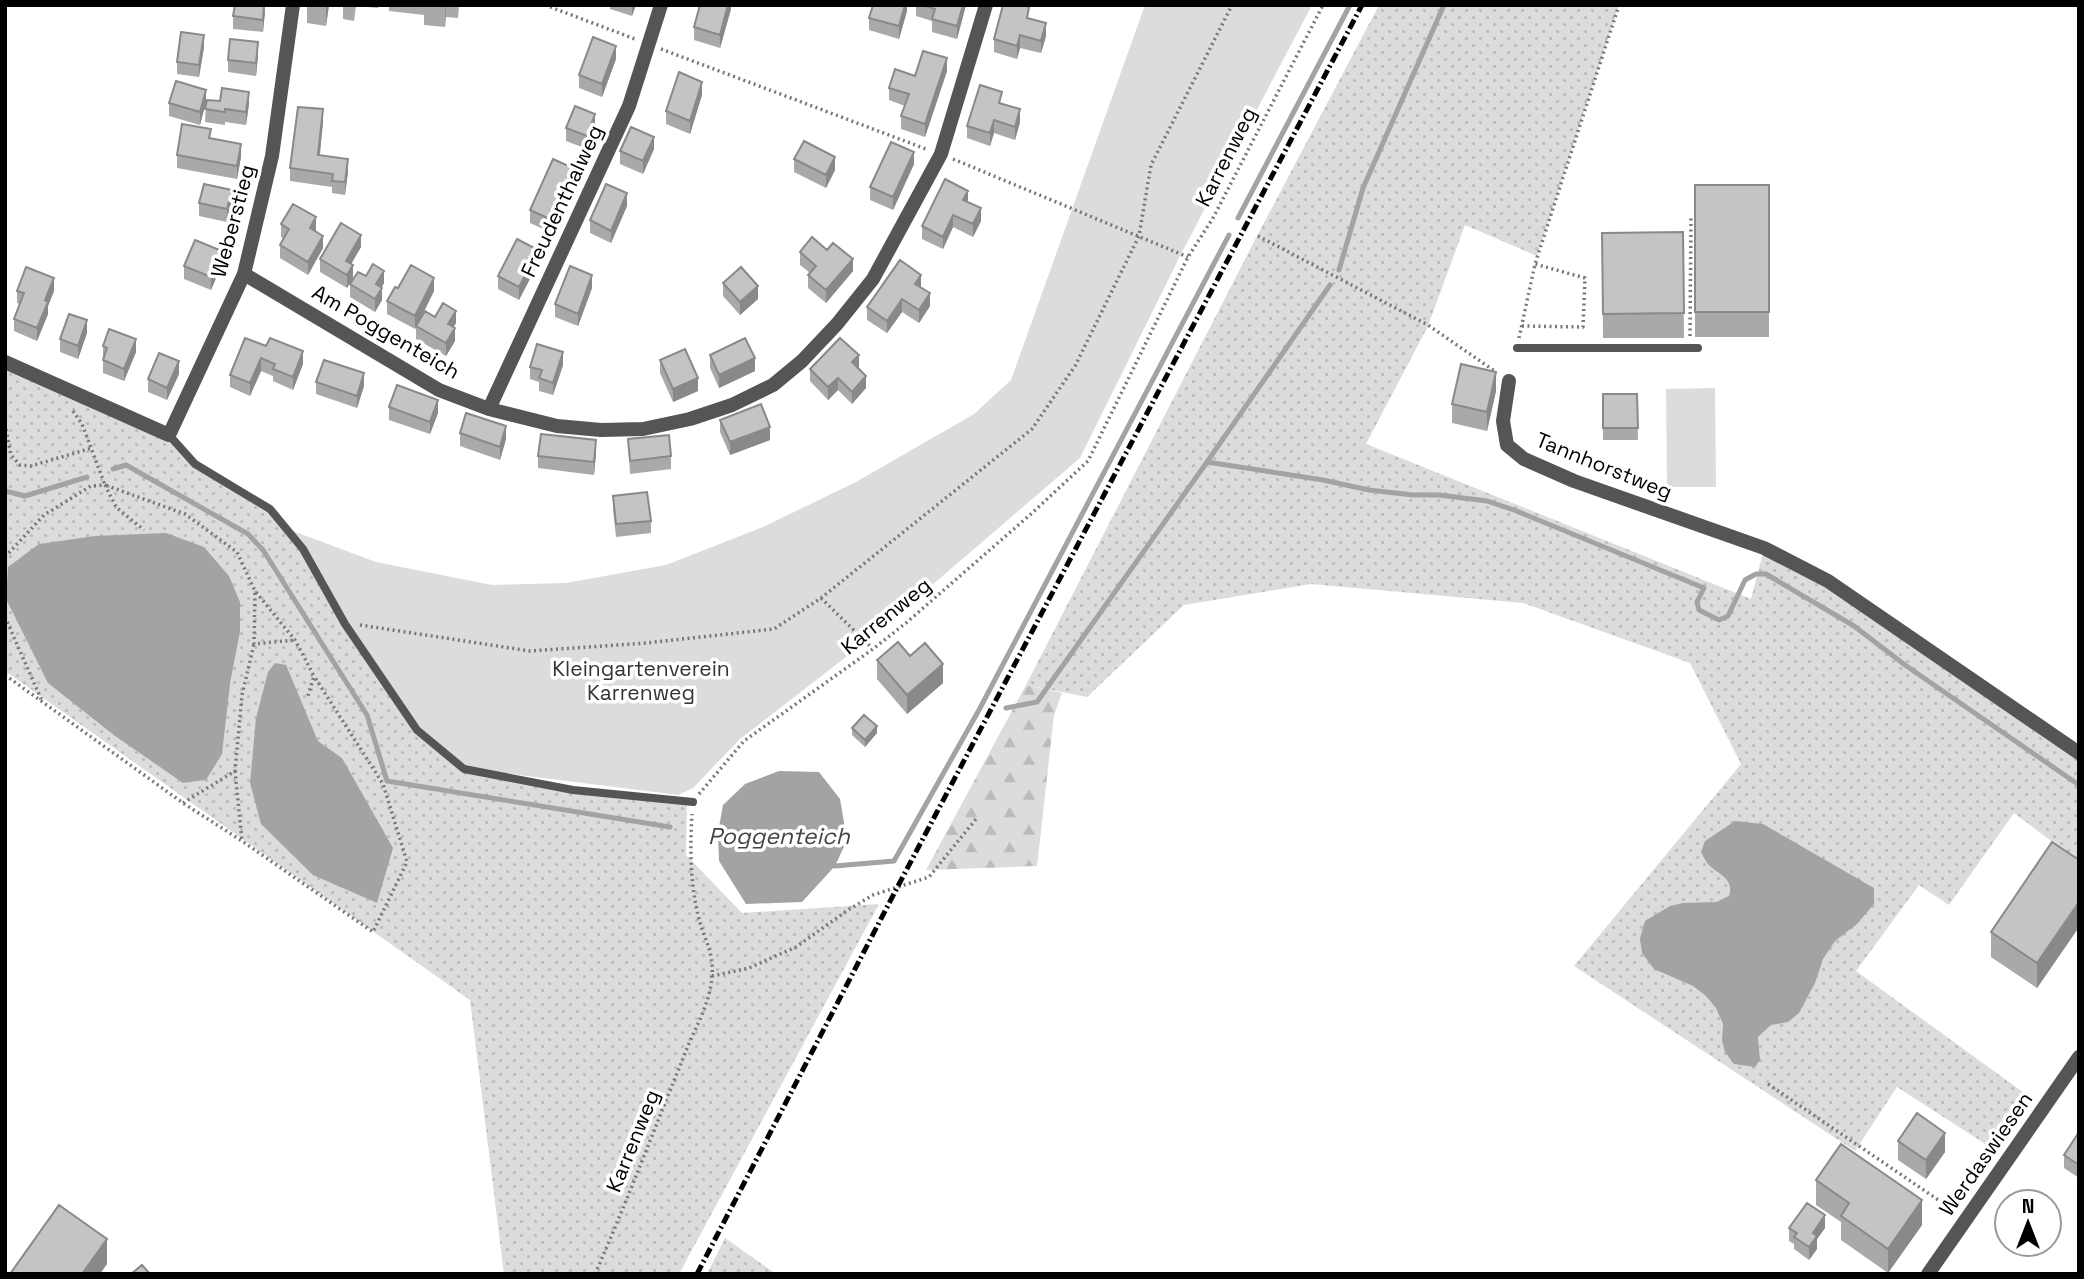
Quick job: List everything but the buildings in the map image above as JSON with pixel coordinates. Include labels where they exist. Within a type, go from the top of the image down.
[{"type":"street","name":"Weberstieg","points":[[169,435],[244,274],[272,156],[293,5]]},
{"type":"street","name":"Freudenthalweg","points":[[489,409],[629,106],[661,5]]},
{"type":"street","name":"Am Poggenteich","points":[[244,274],[439,390],[489,409],[557,426],[601,430],[643,429],[690,419],[732,405],[773,385],[802,361],[873,279],[941,154],[986,5]]},
{"type":"street","points":[[5,362],[169,435]]},
{"type":"street","name":"Tannhorstweg","points":[[1510,381],[1503,421],[1507,444],[1524,459],[1574,481],[1764,548],[1828,581],[2079,753]]},
{"type":"street","name":"Werdaswiesen","points":[[1928,1274],[2078,1061]]},
{"type":"lane","points":[[1517,348],[1695,348]]},
{"type":"lane","points":[[169,435],[195,464],[270,509],[303,550],[345,624],[417,730],[464,769],[573,790],[693,802]]},
{"type":"path","points":[[545,5],[941,154],[1188,257]]},
{"type":"path","points":[[345,624],[530,651],[646,643],[774,629],[821,598],[1032,429],[1074,366],[1139,236],[1151,165],[1232,5]]},
{"type":"path","name":"Karrenweg","points":[[595,1274],[709,998],[712,954],[699,917],[690,855],[693,802],[744,741],[873,649],[1031,514],[1088,461],[1188,257],[1213,218],[1323,5]]},
{"type":"path","points":[[1517,348],[1535,264],[1619,5]]},
{"type":"path","points":[[1691,217],[1695,348]]},
{"type":"path","points":[[1258,236],[1428,326],[1510,381]]},
{"type":"path","points":[[1521,326],[1583,327],[1585,278],[1535,264]]},
{"type":"path","points":[[63,387],[64,398],[82,424],[116,507],[144,530]]},
{"type":"path","points":[[5,424],[11,454],[20,464],[31,466],[92,448]]},
{"type":"path","points":[[5,558],[44,515],[91,486],[105,485],[185,514],[237,552],[255,591],[295,640],[314,676],[383,784],[407,862],[373,932],[183,803],[5,675]]},
{"type":"path","points":[[242,841],[235,771],[242,695],[254,644],[255,591]]},
{"type":"path","points":[[821,598],[873,649]]},
{"type":"path","points":[[5,617],[42,702]]},
{"type":"path","points":[[254,644],[295,640]]},
{"type":"path","points":[[307,699],[314,676]]},
{"type":"path","points":[[183,803],[235,771]]},
{"type":"path","points":[[712,976],[749,968],[796,947],[873,895],[929,877],[976,820]]},
{"type":"path","points":[[1768,1084],[1966,1220]]},
{"type":"green space","name":"Kleingartenverein Karrenweg","points":[[1145,5],[1312,5],[1181,254],[1080,458],[868,640],[740,739],[693,788],[678,795],[464,768],[417,730],[344,624],[293,531],[376,562],[492,585],[566,583],[666,565],[763,527],[856,482],[974,414],[1011,380]]},
{"type":"green space","points":[[1379,5],[1619,5],[1537,256],[1465,225],[1428,326],[1366,444],[1751,599],[1764,549],[1828,581],[2079,759],[2079,862],[2014,813],[1949,905],[1919,885],[1856,971],[2031,1098],[1990,1147],[1897,1087],[1855,1151],[1574,966],[1741,764],[1690,663],[1523,603],[1311,584],[1184,605],[1087,697],[1026,685]]},
{"type":"green space","points":[[5,364],[168,435],[196,464],[269,509],[464,768],[574,790],[687,803],[686,855],[742,913],[879,904],[679,1274],[504,1274],[470,1000],[5,671]],"holes":[[[240,632],[206,780],[183,783],[115,736]],[[285,665],[318,741],[342,758],[256,718]]]},
{"type":"green space","points":[[1715,388],[1716,487],[1667,487],[1666,389]]},
{"type":"green space","points":[[1026,685],[1062,693],[1054,715],[1037,866],[926,870]]},
{"type":"green space","points":[[725,1238],[776,1274],[707,1274]]},
{"type":"water","points":[[166,533],[204,547],[229,576],[240,602],[240,632],[230,684],[222,754],[206,780],[183,783],[115,736],[48,683],[6,599],[8,567],[39,544],[95,536]]},
{"type":"water","points":[[275,663],[286,665],[318,741],[342,758],[393,848],[377,903],[313,875],[261,824],[250,783],[256,718],[268,672]]},
{"type":"water","name":"Poggenteich","points":[[779,771],[819,772],[840,799],[847,840],[835,866],[802,902],[746,904],[719,861],[718,833],[723,805],[745,784]]},
{"type":"water","points":[[1735,821],[1763,824],[1874,888],[1874,904],[1857,924],[1835,941],[1823,959],[1815,983],[1799,1013],[1788,1022],[1771,1025],[1758,1037],[1760,1060],[1755,1067],[1734,1064],[1725,1052],[1722,1041],[1723,1024],[1716,1008],[1693,986],[1654,969],[1642,953],[1640,938],[1645,921],[1670,906],[1716,902],[1729,896],[1727,880],[1707,863],[1701,852],[1705,841]]},
{"type":"waterway","points":[[1238,218],[1350,5]]},
{"type":"waterway","points":[[1339,270],[1363,188],[1444,5]]},
{"type":"waterway","points":[[835,866],[894,861],[979,710],[1229,235]]},
{"type":"waterway","points":[[1006,708],[1037,702],[1330,285]]},
{"type":"waterway","points":[[1207,462],[1369,490],[1487,501],[1704,588],[1697,602],[1699,610],[1719,620],[1728,616],[1745,580],[1756,574],[1766,574],[1854,626],[1905,665],[2079,785]]},
{"type":"waterway","points":[[113,469],[126,465],[248,534],[263,550],[367,715],[387,781],[670,827]]},
{"type":"waterway","points":[[5,491],[25,496],[87,477]]},
{"type":"railway","points":[[697,1274],[1362,5]]}]
